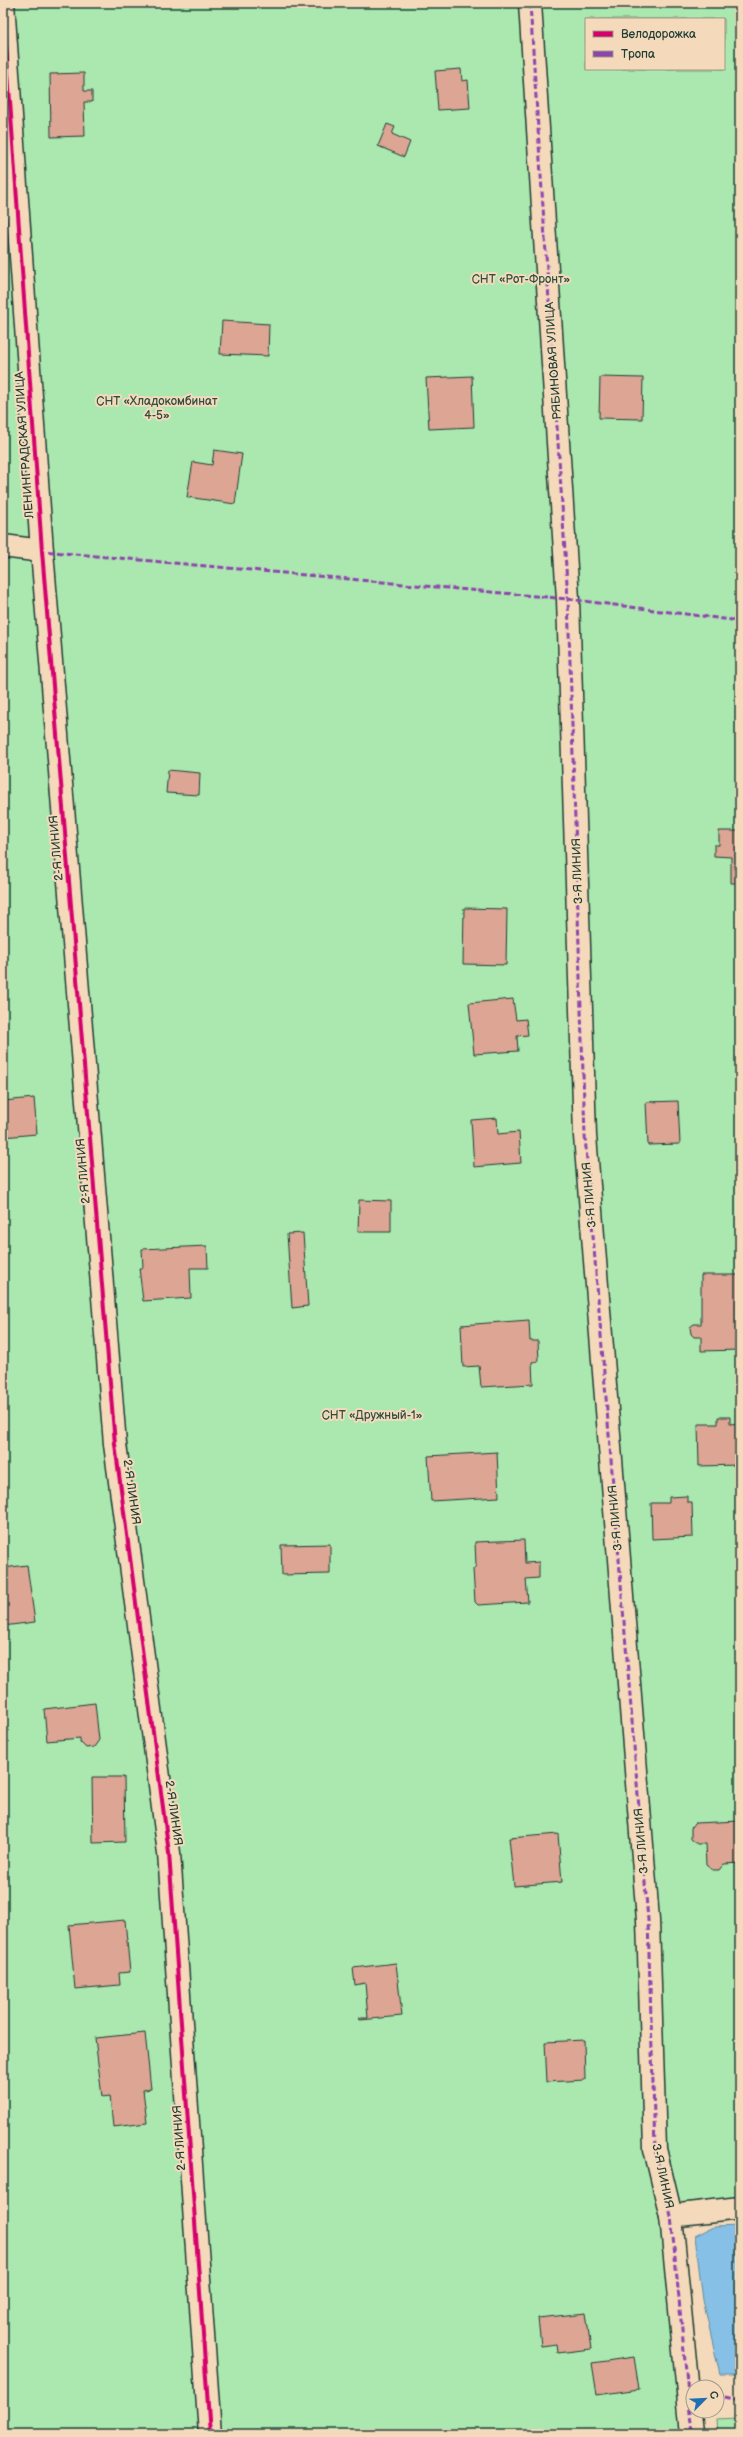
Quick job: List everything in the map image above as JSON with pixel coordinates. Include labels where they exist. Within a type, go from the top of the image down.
[{"type":"street","name":"ЛЕНИНГРАДСКАЯ УЛИЦА","points":[[3,3],[42,551]]},
{"type":"street","name":"РЯБИНОВАЯ УЛИЦА","points":[[530,3],[568,599]]},
{"type":"street","points":[[3,546],[42,551]]},
{"type":"street","name":"2-Я ЛИНИЯ","points":[[42,551],[115,1444],[169,1853],[210,2434]]},
{"type":"street","name":"3-Я ЛИНИЯ","points":[[568,599],[585,1136],[648,1920],[655,2149],[671,2216],[692,2434]]},
{"type":"street","points":[[671,2216],[740,2208]]},
{"type":"green space","name":"СНТ «Дружный-1»","points":[[3,3],[740,3],[740,2208],[671,2216],[687,2379],[685,2379],[685,2419],[691,2419],[692,2434],[3,2434]]},
{"type":"green space","points":[[740,2418],[740,2434],[717,2434],[716,2419]]},
{"type":"water","points":[[740,2226],[740,2375],[720,2375],[703,2300],[695,2236],[713,2227]]},
{"type":"building","points":[[461,69],[462,81],[468,80],[470,108],[438,110],[435,71]]},
{"type":"building","points":[[84,73],[84,91],[92,91],[92,102],[84,102],[85,136],[51,137],[50,74]]},
{"type":"building","points":[[387,124],[395,127],[392,134],[410,142],[404,157],[378,146]]},
{"type":"building","points":[[222,321],[269,324],[268,356],[220,354]]},
{"type":"building","points":[[472,376],[474,427],[429,429],[426,378]]},
{"type":"building","points":[[600,377],[643,378],[642,419],[599,418]]},
{"type":"building","points":[[214,450],[242,454],[235,504],[187,497],[193,462],[212,465]]},
{"type":"building","points":[[168,770],[200,773],[199,795],[166,793]]},
{"type":"building","points":[[719,831],[740,831],[740,883],[731,883],[731,857],[714,856],[714,845],[719,845]]},
{"type":"building","points":[[464,908],[507,909],[506,965],[463,964]]},
{"type":"building","points":[[513,999],[516,1020],[526,1019],[528,1035],[517,1036],[518,1051],[474,1054],[469,1003]]},
{"type":"building","points":[[34,1098],[37,1134],[3,1137],[3,1101]]},
{"type":"building","points":[[678,1101],[680,1144],[648,1145],[646,1102]]},
{"type":"building","points":[[497,1118],[498,1134],[519,1132],[521,1163],[474,1167],[471,1120]]},
{"type":"building","points":[[359,1200],[391,1201],[391,1232],[358,1232]]},
{"type":"building","points":[[303,1233],[308,1306],[292,1308],[287,1234]]},
{"type":"building","points":[[207,1246],[208,1268],[190,1268],[191,1298],[143,1301],[139,1268],[143,1268],[142,1249]]},
{"type":"building","points":[[701,1275],[740,1275],[740,1350],[701,1351],[701,1337],[694,1337],[691,1334],[690,1327],[694,1324],[701,1324]]},
{"type":"building","points":[[529,1320],[530,1341],[538,1341],[539,1361],[532,1362],[533,1384],[481,1387],[479,1366],[463,1367],[461,1325]]},
{"type":"building","points":[[718,1417],[730,1417],[730,1424],[740,1423],[740,1465],[699,1466],[698,1424],[718,1424]]},
{"type":"building","points":[[497,1452],[499,1497],[431,1501],[428,1456]]},
{"type":"building","points":[[687,1496],[687,1502],[692,1502],[693,1537],[652,1539],[651,1503],[669,1503],[669,1497]]},
{"type":"building","points":[[524,1540],[525,1563],[539,1562],[539,1578],[526,1579],[528,1602],[478,1605],[475,1602],[473,1569],[476,1566],[475,1542]]},
{"type":"building","points":[[330,1544],[330,1574],[282,1575],[281,1545]]},
{"type":"building","points":[[27,1565],[35,1622],[3,1626],[3,1568]]},
{"type":"building","points":[[95,1703],[99,1740],[94,1747],[86,1748],[80,1742],[80,1738],[47,1741],[44,1709]]},
{"type":"building","points":[[92,1777],[124,1777],[125,1842],[93,1843]]},
{"type":"building","points":[[740,1821],[740,1863],[724,1864],[719,1870],[712,1870],[706,1865],[705,1844],[697,1844],[691,1839],[691,1828],[695,1823]]},
{"type":"building","points":[[558,1834],[562,1882],[514,1886],[509,1838]]},
{"type":"building","points":[[125,1920],[130,1972],[119,1973],[120,1985],[75,1989],[69,1925]]},
{"type":"building","points":[[396,1963],[402,2016],[360,2020],[359,2018],[368,2018],[365,1983],[355,1985],[353,1968]]},
{"type":"building","points":[[145,2033],[151,2089],[143,2090],[147,2123],[113,2127],[110,2096],[102,2097],[95,2038]]},
{"type":"building","points":[[584,2040],[585,2080],[547,2082],[545,2042]]},
{"type":"building","points":[[586,2313],[591,2349],[558,2353],[557,2344],[541,2346],[538,2318]]},
{"type":"building","points":[[634,2357],[639,2389],[597,2395],[592,2363]]},
{"type":"marked path","points":[[530,3],[568,599],[585,1136],[648,1920],[655,2149],[671,2216],[692,2434]]},
{"type":"marked path","points":[[42,554],[42,551],[568,599],[740,621]]},
{"type":"marked path","points":[[725,2396],[740,2399]]},
{"type":"cycle path","points":[[3,3],[42,551],[115,1444],[169,1853],[210,2434]]},
{"type":"park label","name":"СНТ «Рот-Фронт»","points":[[521,279]]},
{"type":"park label","name":"СНТ «Хладокомбинат 4-5»","points":[[157,408]]}]
